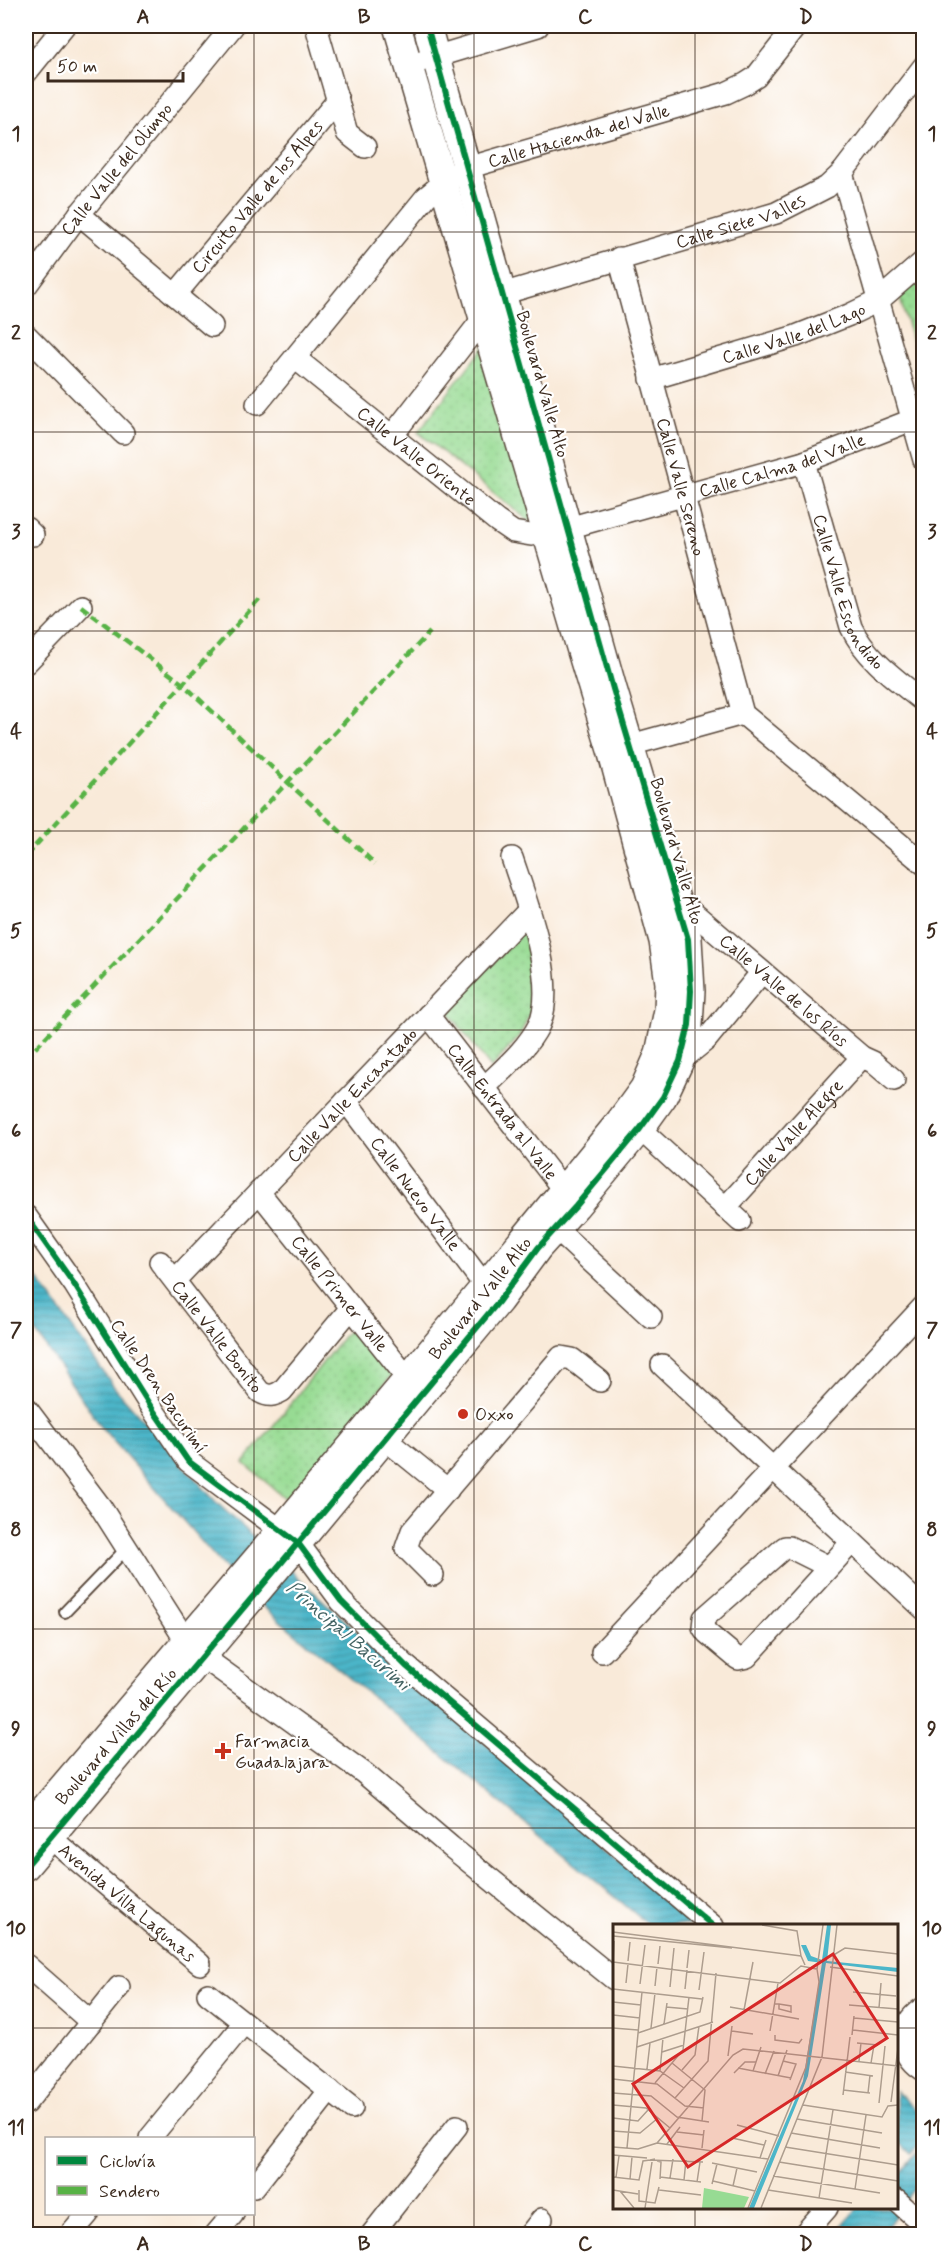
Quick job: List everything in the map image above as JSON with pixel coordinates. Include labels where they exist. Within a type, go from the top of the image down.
[{"type":"street","points":[[26,73],[64,26]]},
{"type":"street","name":"Calle Valle del Olimpo","points":[[26,286],[53,246],[233,26]]},
{"type":"street","name":"Circuito Valle de los Alpes","points":[[316,26],[347,133],[365,147]]},
{"type":"street","name":"Boulevard Valle Alto","points":[[285,1542],[384,1439],[414,1386],[499,1301],[538,1248],[556,1229],[569,1198],[644,1088],[659,1054],[668,1010],[669,983],[663,941],[621,747],[613,689],[483,321],[397,26]]},
{"type":"street","name":"Boulevard Valle Alto","points":[[427,26],[502,294],[557,531]]},
{"type":"street","points":[[408,65],[538,26]]},
{"type":"street","name":"Calle Hacienda del Valle","points":[[257,404],[426,197],[454,174],[466,168],[726,93],[756,76],[796,26]]},
{"type":"street","name":"Calle Siete Valles","points":[[502,294],[776,213],[827,187],[842,173],[924,66]]},
{"type":"street","name":"Circuito Valle de los Alpes","points":[[176,295],[338,100]]},
{"type":"street","points":[[842,173],[924,460]]},
{"type":"street","points":[[79,214],[212,326]]},
{"type":"street","name":"Calle Valle Sereno","points":[[619,258],[743,714]]},
{"type":"street","name":"Calle Valle del Lago","points":[[651,379],[796,336],[878,301],[919,273]]},
{"type":"street","points":[[392,436],[502,294]]},
{"type":"street","points":[[26,335],[123,433]]},
{"type":"street","name":"Calle Valle Oriente","points":[[295,358],[513,532],[531,535],[557,531]]},
{"type":"street","name":"Calle Calma del Valle","points":[[557,531],[804,462],[912,420]]},
{"type":"street","name":"Calle Valle Escondido","points":[[804,462],[851,627],[859,643],[879,664],[924,702]]},
{"type":"street","points":[[26,663],[81,606]]},
{"type":"street","points":[[621,747],[743,714],[924,864]]},
{"type":"street","name":"Boulevard Valle Alto","points":[[220,1619],[414,1386],[485,1286],[569,1198],[640,1129],[663,1097],[681,1061],[689,1025],[691,991],[688,939],[676,898],[621,747]]},
{"type":"street","points":[[484,1088],[525,1046],[539,1024],[544,1002],[543,968],[529,910],[512,858]]},
{"type":"street","name":"Calle Valle de los Ríos","points":[[676,898],[862,1057],[873,1062],[894,1080]]},
{"type":"street","name":"Calle Valle Encantado","points":[[175,1280],[529,910]]},
{"type":"street","points":[[681,1061],[706,1040],[762,972]]},
{"type":"street","name":"Calle Entrada al Valle","points":[[428,1015],[569,1198]]},
{"type":"street","name":"Calle Valle Alegre","points":[[640,1129],[732,1214],[862,1057]]},
{"type":"street","name":"Calle Nuevo Valle","points":[[346,1101],[485,1286]]},
{"type":"street","name":"Calle Primer Valle","points":[[259,1192],[414,1386]]},
{"type":"street","name":"Calle Dren Bacurimí","points":[[26,1216],[74,1284],[151,1407],[188,1461],[285,1542],[406,1666],[711,1924]]},
{"type":"street","points":[[556,1229],[651,1317]]},
{"type":"street","name":"Calle Valle Bonito","points":[[160,1262],[260,1392],[268,1396],[275,1396],[282,1391],[351,1308]]},
{"type":"street","points":[[602,1652],[924,1306]]},
{"type":"street","points":[[433,1575],[406,1548],[412,1531],[561,1357],[572,1359],[600,1381]]},
{"type":"street","points":[[662,1365],[924,1609]]},
{"type":"street","points":[[26,1408],[100,1506],[126,1549],[194,1649],[364,1773],[450,1847],[613,1977]]},
{"type":"street","points":[[384,1439],[447,1490]]},
{"type":"street","points":[[828,1567],[789,1546],[785,1547],[704,1618],[702,1627],[706,1633],[738,1659],[743,1659],[852,1542]]},
{"type":"street","name":"Boulevard Villas del Río","points":[[33,1827],[220,1619]]},
{"type":"street","name":"Boulevard Villas del Río","points":[[26,1866],[33,1827],[70,1777],[194,1649]]},
{"type":"street","name":"Avenida Villa Lagunas","points":[[33,1827],[200,1964]]},
{"type":"street","points":[[26,1965],[91,2022]]},
{"type":"street","points":[[26,2103],[119,1987]]},
{"type":"street","points":[[208,1994],[352,2108]]},
{"type":"street","points":[[910,2055],[906,2034],[910,2024],[924,2011]]},
{"type":"street","points":[[152,2137],[244,2023]]},
{"type":"street","points":[[255,2186],[330,2090]]},
{"type":"street","points":[[372,2235],[457,2126]]},
{"type":"street","points":[[804,2235],[826,2209]]},
{"type":"street","points":[[71,2235],[87,2215]]},
{"type":"street","points":[[216,2235],[232,2215]]},
{"type":"lane","points":[[65,1611],[126,1549]]},
{"type":"green space","points":[[916,283],[923,289],[923,379],[899,295]]},
{"type":"green space","points":[[485,345],[539,529],[418,432]]},
{"type":"green space","points":[[527,927],[539,968],[534,1004],[519,1037],[491,1068],[447,1010]]},
{"type":"green space","points":[[353,1324],[392,1375],[287,1500],[244,1463]]},
{"type":"water","name":"Principal Bacurimi","points":[[26,1262],[114,1387],[216,1502],[391,1663],[696,1924],[648,1924],[268,1611],[222,1565],[102,1428],[26,1318]]},
{"type":"water","points":[[898,2093],[923,2117],[923,2139],[911,2154],[898,2141]]},
{"type":"water","points":[[923,2145],[923,2177],[882,2234],[834,2234],[857,2209],[898,2209],[898,2177]]},
{"type":"marked path","points":[[26,856],[261,598]]},
{"type":"marked path","points":[[81,606],[183,684],[375,864]]},
{"type":"marked path","points":[[26,1058],[430,632]]},
{"type":"cycle path","points":[[26,1866],[298,1543],[499,1301],[538,1248],[640,1129],[663,1097],[680,1061],[689,1025],[691,991],[688,939],[613,689],[427,26]]},
{"type":"cycle path","points":[[26,1216],[74,1284],[151,1407],[188,1461],[298,1543],[341,1601],[406,1666],[711,1924]]},
{"type":"place","name":"Oxxo","points":[[463,1414]]},
{"type":"place","name":"Farmacia Guadalajara","points":[[223,1751]]}]
